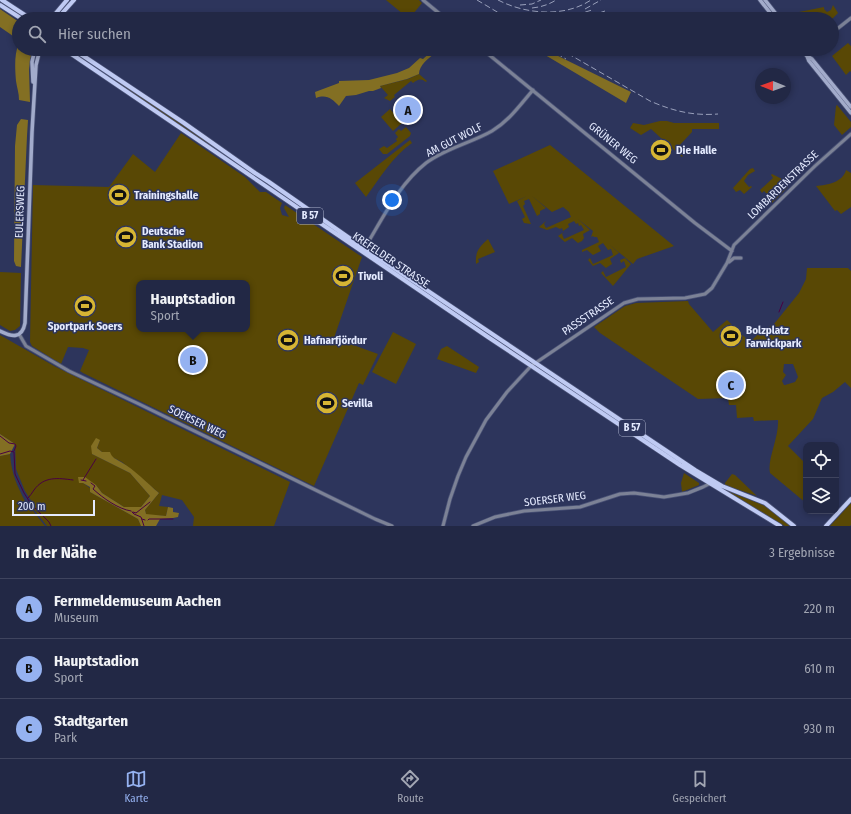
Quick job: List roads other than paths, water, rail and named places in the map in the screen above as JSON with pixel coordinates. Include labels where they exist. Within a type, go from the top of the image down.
[{"type":"main road","points":[[2,0],[20,12]]},
{"type":"main road","points":[[57,12],[67,0]]},
{"type":"main road","points":[[63,12],[74,0]]},
{"type":"main road","points":[[760,0],[769,12]]},
{"type":"main road","points":[[765,0],[774,12]]},
{"type":"main road","points":[[0,5],[12,13]]},
{"type":"main road","name":"EULERSWEG","points":[[34,56],[32,69],[34,89]]},
{"type":"main road","name":"EULERSWEG","points":[[19,334],[25,323],[34,89],[38,56]]},
{"type":"main road","name":"KREFELDER STRASSE","points":[[74,56],[709,484],[780,526]]},
{"type":"main road","name":"KREFELDER STRASSE","points":[[84,56],[184,123],[239,162],[268,180],[363,250]]},
{"type":"main road","points":[[806,56],[851,113]]},
{"type":"main road","points":[[808,56],[812,59],[851,107]]},
{"type":"main road","points":[[0,331],[12,336],[19,334]]},
{"type":"main road","name":"KREFELDER STRASSE","points":[[533,364],[717,484],[761,501],[774,509],[794,526]]},
{"type":"main road","points":[[826,526],[851,499]]},
{"type":"street","points":[[423,0],[438,12]]},
{"type":"street","points":[[839,27],[851,18]]},
{"type":"street","name":"GRÜNER WEG","points":[[491,56],[732,251]]},
{"type":"street","name":"AM GUT WOLF","points":[[363,250],[382,218],[408,181],[420,169],[428,162],[502,125],[512,116],[533,90]]},
{"type":"street","name":"LOMBARDENSTRASSE","points":[[732,251],[734,245],[744,235],[815,166],[851,134]]},
{"type":"street","name":"PASSSTRASSE","points":[[443,526],[458,476],[477,437],[491,414],[506,394],[533,364],[624,303],[638,299],[685,298],[705,294],[712,288],[727,263],[732,251]]},
{"type":"street","points":[[727,263],[734,258],[741,258]]},
{"type":"street","name":"SOERSER WEG","points":[[19,334],[26,346],[69,371],[375,520],[392,526]]},
{"type":"street","name":"SOERSER WEG","points":[[473,526],[495,517],[524,511],[580,507],[620,494],[634,493],[664,497],[688,493],[709,484]]},
{"type":"street","name":"KREFELDER STRASSE","points":[[709,484],[717,484]]},
{"type":"waterway","points":[[779,312],[783,302]]},
{"type":"waterway","points":[[0,436],[9,443],[15,444],[16,446],[14,451]]},
{"type":"waterway","points":[[0,454],[10,451],[14,452],[15,474],[24,493],[31,504],[49,522],[51,526]]},
{"type":"waterway","points":[[83,480],[96,459]]},
{"type":"waterway","points":[[28,498],[42,482],[52,479],[73,480]]},
{"type":"waterway","points":[[81,480],[86,481]]},
{"type":"waterway","points":[[91,483],[95,486],[93,489],[106,499],[116,506],[131,511]]},
{"type":"waterway","points":[[133,512],[136,513],[150,502]]},
{"type":"waterway","points":[[132,512],[141,517],[144,526]]},
{"type":"waterway","points":[[148,520],[173,519]]},
{"type":"railway","points":[[477,0],[497,12]]},
{"type":"railway","points":[[498,0],[520,8],[544,12],[569,10],[591,0]]},
{"type":"railway","points":[[520,5],[532,4],[541,0]]},
{"type":"railway","points":[[532,8],[544,6],[556,0]]},
{"type":"railway","points":[[585,9],[601,0]]},
{"type":"railway","points":[[585,12],[592,10]]},
{"type":"railway","points":[[561,56],[566,59]]},
{"type":"railway","points":[[572,56],[658,105],[692,113],[718,114]]},
{"type":"place","name":"Fernmeldemuseum Aachen","points":[[408,110]]},
{"type":"place","name":"Die Halle","points":[[661,150]]},
{"type":"place","name":"Trainingshalle","points":[[119,195]]},
{"type":"place","name":"Deutsche Bank Stadion","points":[[126,237]]},
{"type":"place","name":"Tivoli","points":[[343,276]]},
{"type":"place","name":"Sportpark Soers","points":[[85,306]]},
{"type":"place","name":"Bolzplatz Farwickpark","points":[[731,336]]},
{"type":"place","name":"Hafnarfjördur","points":[[288,340]]},
{"type":"place","name":"Hauptstadion","points":[[193,360]]},
{"type":"place","name":"Stadtgarten","points":[[731,385]]},
{"type":"place","name":"Sevilla","points":[[327,403]]}]
